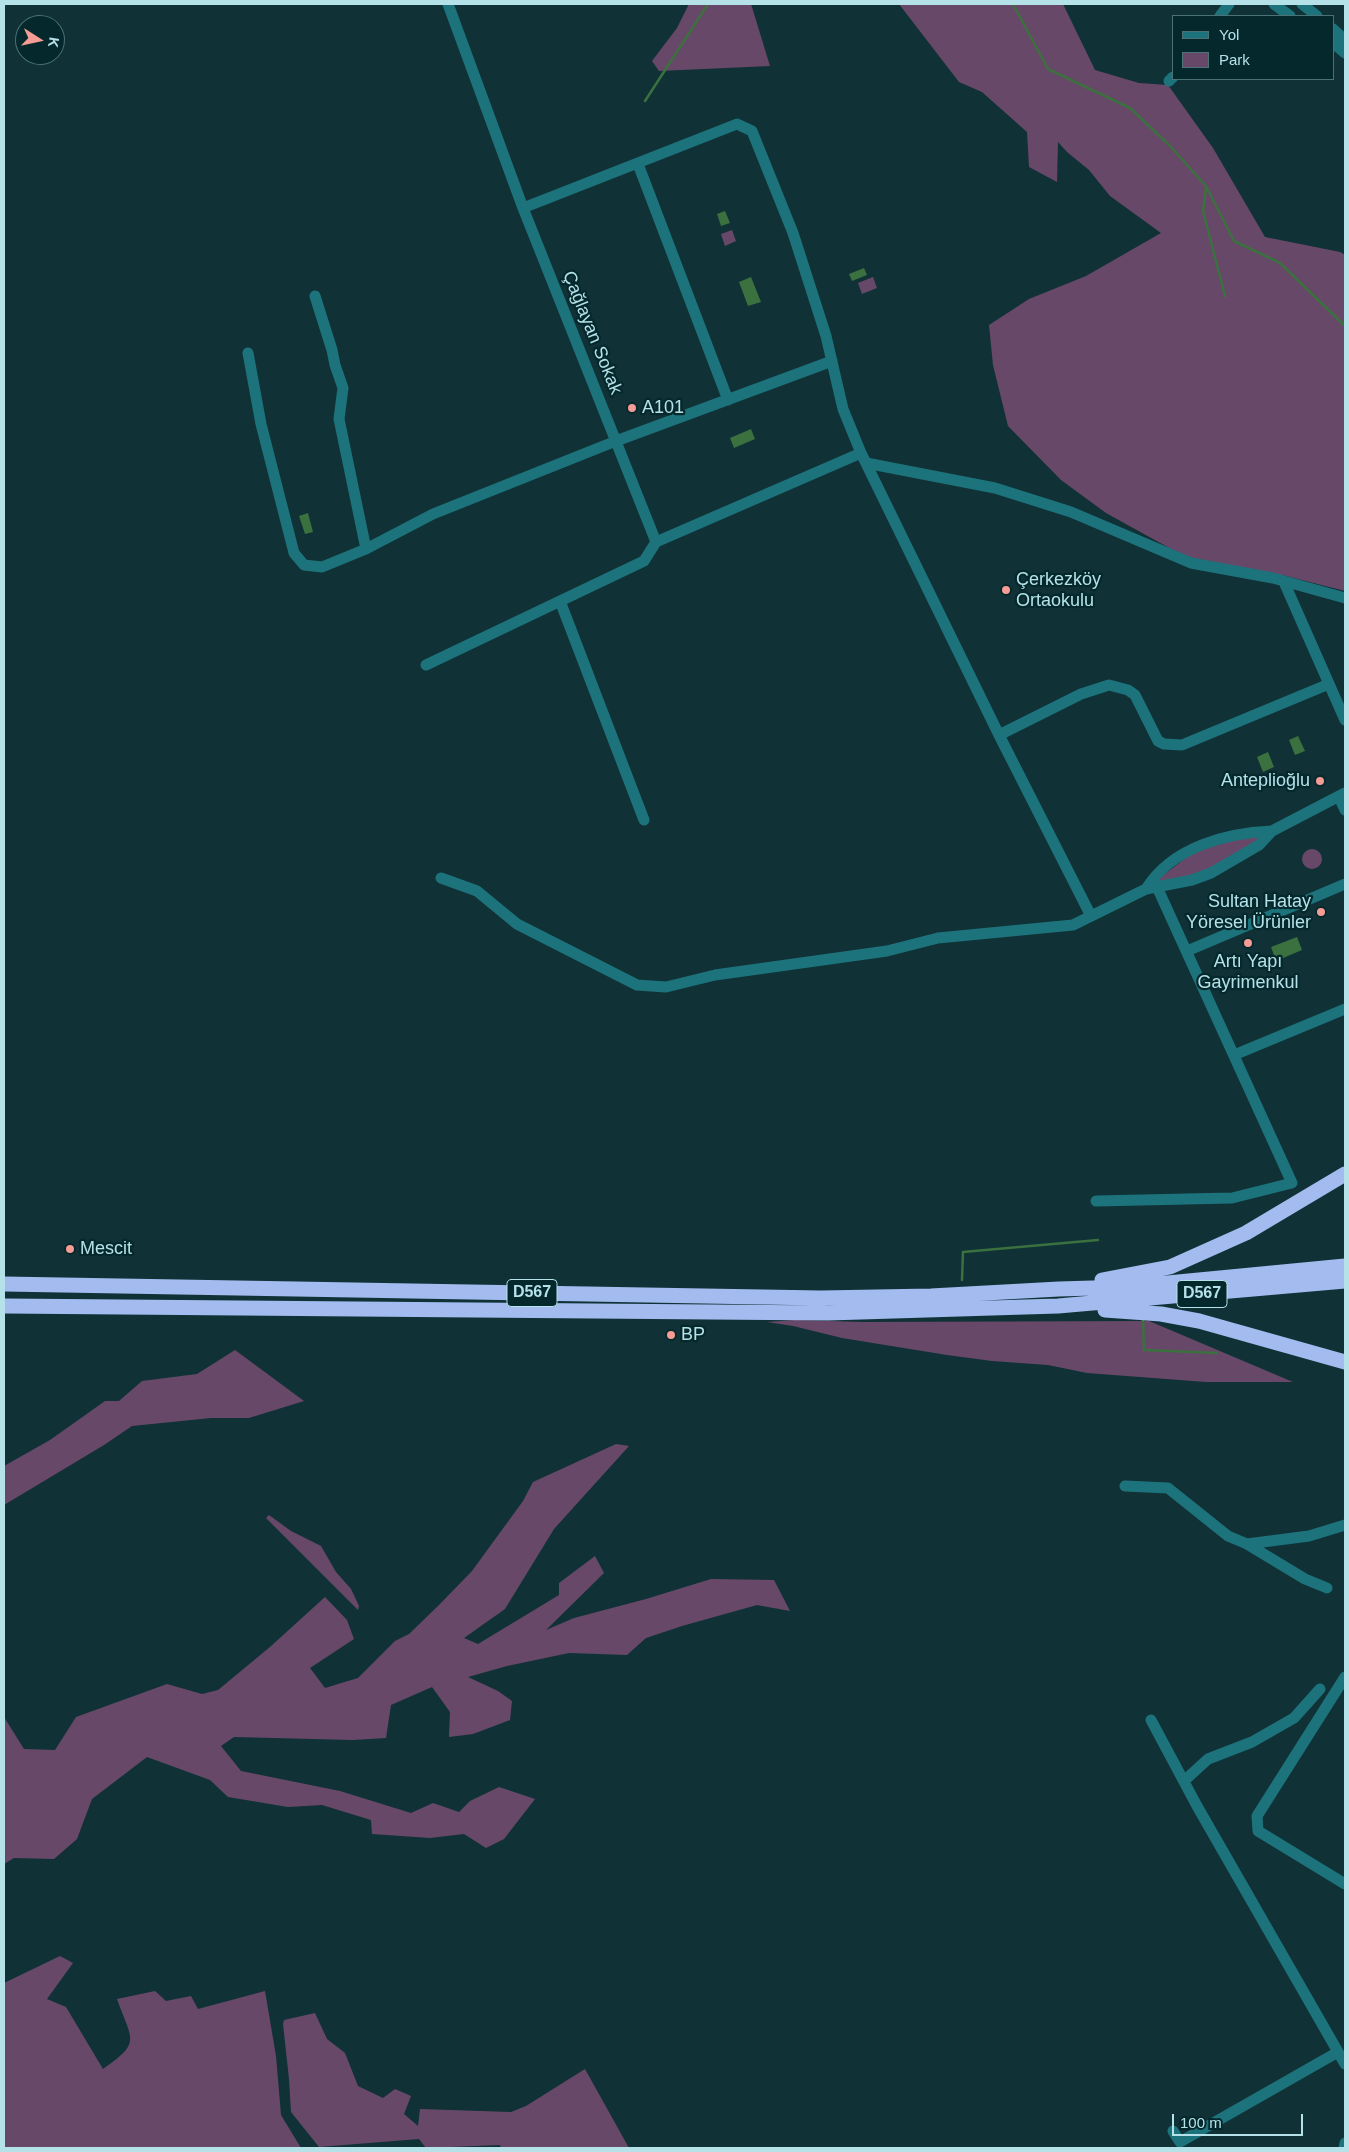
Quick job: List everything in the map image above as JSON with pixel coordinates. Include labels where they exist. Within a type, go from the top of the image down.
[{"type":"highway","points":[[1059,1288],[1170,1267],[1246,1233],[1345,1174]]},
{"type":"highway","name":"D567","points":[[4,1284],[821,1298],[931,1296],[1059,1288],[1126,1287],[1345,1266]]},
{"type":"highway","name":"D567","points":[[4,1306],[818,1313],[1058,1306],[1345,1281]]},
{"type":"highway","points":[[1058,1306],[1161,1314],[1199,1321],[1345,1362]]},
{"type":"street","name":"Çağlayan Sokak","points":[[448,4],[523,208],[656,542]]},
{"type":"street","points":[[1221,15],[1230,4]]},
{"type":"street","points":[[1274,4],[1289,15]]},
{"type":"street","points":[[1285,4],[1300,15]]},
{"type":"street","points":[[1302,4],[1316,15]]},
{"type":"street","points":[[1334,31],[1345,40]]},
{"type":"street","points":[[1334,44],[1345,53]]},
{"type":"street","points":[[1334,53],[1345,62]]},
{"type":"street","points":[[523,208],[737,124],[752,131],[793,233],[826,336],[842,409],[863,458],[912,569],[1091,916]]},
{"type":"street","points":[[638,164],[728,400]]},
{"type":"street","points":[[315,296],[332,350],[334,366],[343,388],[339,419],[366,548]]},
{"type":"street","points":[[248,353],[260,424],[294,553],[304,565],[322,567],[366,548],[433,514],[616,441],[832,361]]},
{"type":"street","points":[[426,665],[644,561],[656,542],[840,461],[863,458],[995,488],[1071,512],[1191,563],[1284,582],[1345,598]]},
{"type":"street","points":[[1284,582],[1345,720]]},
{"type":"street","points":[[560,601],[644,820]]},
{"type":"street","points":[[999,735],[1081,694],[1109,685],[1128,690],[1135,695],[1158,741],[1164,744],[1182,745],[1329,684]]},
{"type":"street","points":[[441,878],[477,891],[517,924],[637,985],[666,987],[715,975],[887,951],[938,938],[1073,925],[1152,888],[1192,880],[1211,873],[1259,845],[1272,831],[1342,795],[1345,810]]},
{"type":"street","points":[[1096,1201],[1232,1198],[1292,1183],[1187,951],[1152,888],[1152,880],[1192,848],[1233,835],[1272,831]]},
{"type":"street","points":[[1187,951],[1345,884]]},
{"type":"street","points":[[1234,1055],[1345,1008]]},
{"type":"street","points":[[1125,1486],[1168,1488],[1228,1536],[1246,1544],[1305,1579],[1327,1588]]},
{"type":"street","points":[[1246,1544],[1309,1536],[1345,1525]]},
{"type":"street","points":[[1345,1678],[1257,1816],[1258,1831],[1345,1884]]},
{"type":"street","points":[[1184,1781],[1208,1758],[1252,1742],[1294,1718],[1320,1689]]},
{"type":"street","points":[[1151,1720],[1345,2064]]},
{"type":"street","points":[[1173,2131],[1180,2142],[1338,2052]]},
{"type":"street","points":[[1344,2148],[1345,2143]]},
{"type":"green space","points":[[689,4],[751,4],[770,66],[659,71],[652,61],[677,28]]},
{"type":"green space","points":[[899,4],[1063,4],[1095,70],[1139,83],[1168,85],[1213,148],[1265,237],[1340,252],[1345,255],[1345,591],[1286,576],[1191,560],[1106,513],[1061,480],[1008,426],[993,365],[989,325],[1029,299],[1086,276],[1161,233],[1110,196],[1089,170],[1058,142],[1057,182],[1029,167],[1027,132],[982,92],[959,82]]},
{"type":"green space","points":[[732,230],[736,241],[725,246],[721,234]]},
{"type":"green space","points":[[873,277],[877,288],[862,294],[858,283]]},
{"type":"green space","points":[[1259,834],[1261,840],[1204,873],[1152,884],[1197,849]]},
{"type":"green space","points":[[1312,849],[1319,852],[1322,859],[1319,866],[1312,869],[1305,866],[1302,859],[1305,852]]},
{"type":"green space","points":[[795,1320],[863,1322],[1149,1321],[1293,1382],[1206,1382],[1087,1373],[1048,1365],[992,1361],[947,1355],[842,1338],[793,1326],[767,1322]]},
{"type":"green space","points":[[235,1350],[304,1401],[249,1418],[211,1418],[132,1426],[4,1505],[4,1466],[50,1440],[105,1401],[119,1401],[142,1381],[197,1374]]},
{"type":"green space","points":[[616,1444],[629,1446],[554,1529],[505,1609],[464,1638],[478,1644],[559,1595],[559,1583],[595,1556],[604,1573],[546,1630],[574,1618],[711,1579],[774,1580],[790,1611],[757,1605],[646,1638],[627,1655],[569,1653],[507,1666],[468,1677],[498,1691],[512,1701],[510,1720],[473,1734],[449,1737],[450,1712],[432,1687],[391,1705],[386,1738],[353,1740],[234,1737],[221,1746],[241,1771],[340,1791],[411,1813],[433,1803],[459,1812],[470,1801],[499,1787],[535,1799],[504,1839],[486,1848],[464,1834],[430,1838],[372,1834],[371,1820],[322,1805],[288,1807],[228,1797],[210,1780],[147,1757],[92,1799],[77,1839],[54,1859],[14,1858],[4,1864],[4,1717],[24,1749],[55,1750],[76,1717],[167,1684],[202,1694],[218,1690],[270,1647],[325,1597],[347,1620],[354,1639],[310,1668],[325,1688],[358,1678],[395,1641],[409,1634],[472,1571],[523,1501],[533,1482]]},
{"type":"green space","points":[[269,1515],[291,1531],[321,1546],[336,1572],[351,1589],[359,1606],[358,1610],[266,1518]]},
{"type":"green space","points":[[60,1956],[73,1963],[47,1999],[66,2007],[103,2069],[124,2053],[129,2046],[129,2032],[117,1999],[155,1991],[166,2001],[191,1996],[198,2009],[265,1991],[276,2056],[281,2115],[301,2148],[4,2148],[4,1983]]},
{"type":"green space","points":[[315,2013],[327,2039],[345,2053],[358,2086],[383,2098],[395,2089],[411,2096],[404,2114],[418,2126],[420,2109],[511,2112],[526,2106],[585,2069],[629,2148],[501,2148],[500,2145],[426,2148],[419,2139],[319,2147],[291,2112],[283,2024],[284,2020]]},
{"type":"shaded area","points":[[725,211],[730,223],[721,226],[717,214]]},
{"type":"shaded area","points":[[864,268],[867,275],[852,281],[849,274]]},
{"type":"shaded area","points":[[751,277],[761,302],[748,306],[739,282]]},
{"type":"shaded area","points":[[751,429],[755,439],[734,448],[730,438]]},
{"type":"shaded area","points":[[308,513],[313,532],[305,534],[299,516]]},
{"type":"shaded area","points":[[1298,736],[1305,751],[1295,755],[1289,740]]},
{"type":"shaded area","points":[[1268,752],[1274,767],[1263,772],[1257,757]]},
{"type":"shaded area","points":[[1297,937],[1302,950],[1276,961],[1271,947]]},
{"type":"waterway","points":[[645,101],[708,4]]},
{"type":"waterway","points":[[1013,4],[1048,69],[1130,108],[1170,146],[1206,186],[1234,241],[1280,263],[1345,326]]},
{"type":"waterway","points":[[1206,187],[1203,211],[1225,296]]},
{"type":"waterway","points":[[962,1280],[963,1252],[1098,1240]]},
{"type":"waterway","points":[[1143,1319],[1144,1350],[1217,1353]]},
{"type":"place","name":"A101","points":[[632,408]]},
{"type":"place","name":"Çerkezköy Ortaokulu","points":[[1006,590]]},
{"type":"place","name":"Anteplioğlu","points":[[1320,781]]},
{"type":"place","name":"Sultan Hatay Yöresel Ürünler","points":[[1321,912]]},
{"type":"place","name":"Artı Yapı Gayrimenkul","points":[[1248,943]]},
{"type":"place","name":"Mescit","points":[[70,1249]]},
{"type":"place","name":"BP","points":[[671,1335]]}]
